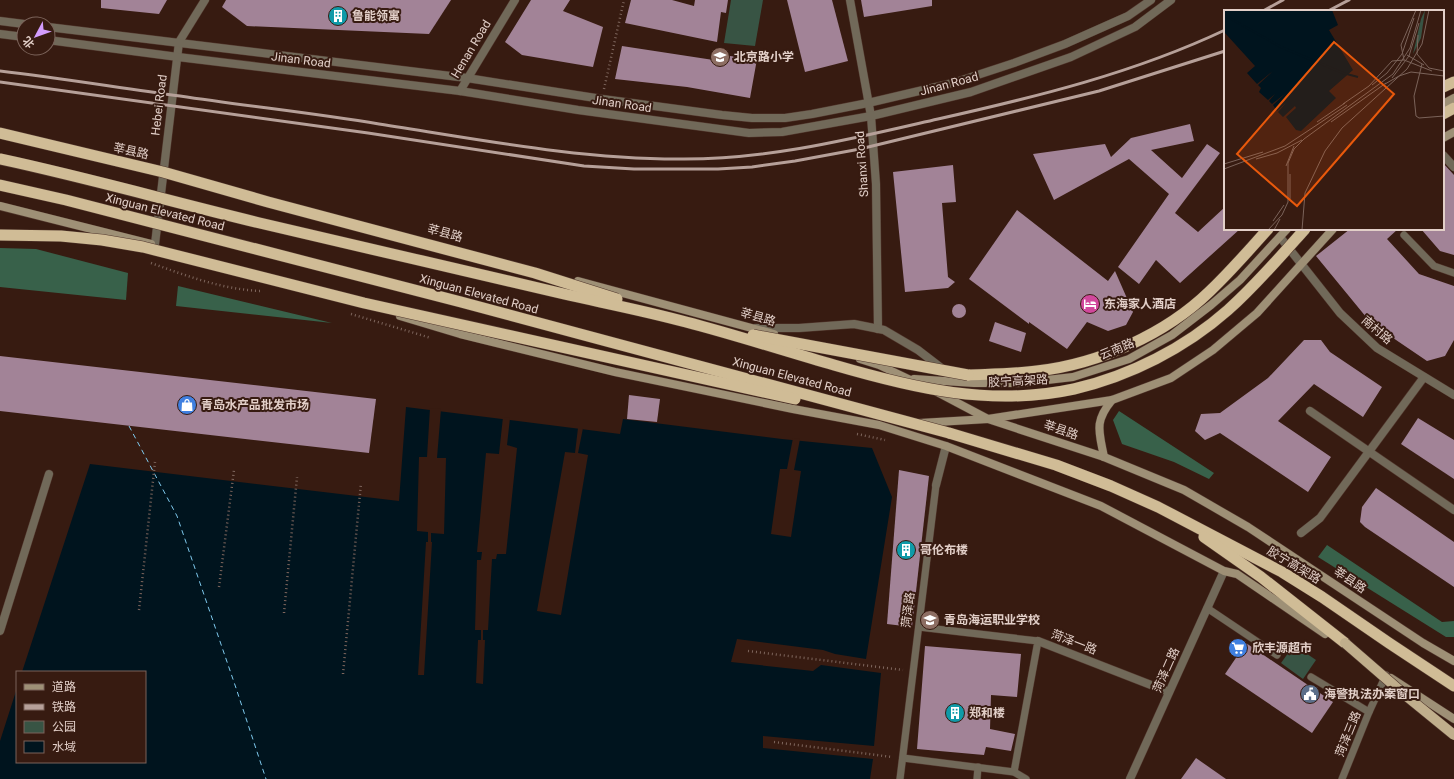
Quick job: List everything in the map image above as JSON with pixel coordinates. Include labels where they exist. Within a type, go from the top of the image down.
[{"type":"highway","points":[[1444,87],[1454,82]]},
{"type":"highway","points":[[1444,113],[1454,108]]},
{"type":"highway","points":[[0,134],[164,172],[268,202],[536,273],[687,322],[968,375],[1038,371],[1069,365],[1103,355],[1132,344],[1160,330],[1185,313],[1210,292],[1267,230]]},
{"type":"highway","name":"Xinguan Elevated Road","points":[[0,159],[104,183],[262,224],[687,322]]},
{"type":"highway","name":"Xinguan Elevated Road","points":[[0,185],[66,200],[461,302],[949,433]]},
{"type":"highway","name":"胶宁高架路","points":[[687,322],[876,378],[938,391],[998,396],[1048,393],[1074,389],[1120,374],[1144,364],[1191,339],[1243,296],[1304,230]]},
{"type":"highway","points":[[0,235],[82,237],[143,247],[364,303],[949,433]]},
{"type":"highway","name":"胶宁高架路","points":[[949,433],[1056,465],[1111,486],[1158,507],[1282,572],[1328,601],[1454,686]]},
{"type":"highway","points":[[1111,486],[1157,508],[1199,533],[1255,573],[1345,643]]},
{"type":"main road","points":[[1444,103],[1454,98]]},
{"type":"main road","points":[[1444,137],[1454,132]]},
{"type":"main road","name":"莘县路","points":[[0,134],[163,170],[752,328],[879,365],[911,379],[988,419],[1104,457],[1184,490],[1242,523],[1423,643],[1454,661]]},
{"type":"main road","points":[[0,206],[155,244],[467,335],[615,372],[801,411],[879,425],[946,446],[1101,506],[1224,571],[1237,574],[1454,719]]},
{"type":"main road","name":"云南路","points":[[911,379],[1021,384],[1073,377],[1129,359],[1172,335],[1211,305],[1240,280],[1287,230]]},
{"type":"main road","points":[[879,425],[988,419],[1112,400],[1171,378],[1213,350],[1257,313],[1332,230]]},
{"type":"main road","points":[[1104,457],[1098,427],[1104,410],[1112,400]]},
{"type":"main road","points":[[1345,643],[1454,735]]},
{"type":"street","name":"Hebei Road","points":[[155,244],[179,42],[205,0]]},
{"type":"street","name":"Henan Road","points":[[460,91],[515,0]]},
{"type":"street","name":"Shanxi Road","points":[[850,0],[870,116],[876,184],[878,329]]},
{"type":"street","name":"Jinan Road","points":[[56,28],[467,78],[602,100],[752,118],[785,118],[868,103],[953,83],[1065,44],[1128,16],[1151,0]]},
{"type":"street","name":"Jinan Road","points":[[56,41],[460,91],[578,110],[749,133],[782,132],[870,116],[971,92],[1071,57],[1135,26],[1171,0]]},
{"type":"street","points":[[0,21],[16,23]]},
{"type":"street","points":[[0,34],[16,36]]},
{"type":"street","points":[[1444,156],[1454,167]]},
{"type":"street","name":"南村路","points":[[1280,237],[1340,313],[1378,348],[1424,377],[1453,392]]},
{"type":"street","points":[[752,328],[799,328],[854,324],[884,330],[918,350],[944,370],[974,383]]},
{"type":"street","points":[[1301,534],[1320,518],[1424,377]]},
{"type":"street","points":[[1310,411],[1454,510]]},
{"type":"street","name":"菏泽路","points":[[936,485],[946,446]]},
{"type":"street","points":[[0,631],[49,474]]},
{"type":"street","name":"菏泽二路","points":[[1130,779],[1224,571]]},
{"type":"street","name":"菏泽一路","points":[[1038,641],[1169,692]]},
{"type":"lane","points":[[1404,235],[1434,266],[1454,273]]},
{"type":"lane","name":"菏泽路","points":[[900,779],[936,485]]},
{"type":"lane","points":[[1207,608],[1277,655]]},
{"type":"lane","name":"菏泽一路","points":[[919,627],[1038,641]]},
{"type":"lane","points":[[1014,772],[1038,641]]},
{"type":"lane","name":"菏泽三路","points":[[1342,779],[1369,712],[1386,675]]},
{"type":"lane","points":[[1311,677],[1369,712]]},
{"type":"lane","points":[[903,758],[1014,772],[1026,779]]},
{"type":"lane","points":[[976,779],[978,767]]},
{"type":"path","points":[[602,100],[624,0]]},
{"type":"path","points":[[139,610],[155,462]]},
{"type":"path","points":[[219,587],[234,470]]},
{"type":"path","points":[[284,613],[297,477]]},
{"type":"path","points":[[343,674],[361,483]]},
{"type":"path","points":[[748,651],[913,671]]},
{"type":"path","points":[[774,742],[903,758]]},
{"type":"green space","points":[[731,0],[763,0],[755,46],[724,43]]},
{"type":"green space","points":[[0,248],[36,249],[128,273],[126,300],[0,287]]},
{"type":"green space","points":[[178,286],[332,323],[176,306]]},
{"type":"green space","points":[[1119,411],[1214,473],[1209,479],[1174,462],[1122,444],[1113,420]]},
{"type":"green space","points":[[1327,545],[1442,622],[1454,621],[1454,637],[1446,637],[1318,557]]},
{"type":"green space","points":[[1294,645],[1316,660],[1303,679],[1281,663]]},
{"type":"water","points":[[406,407],[620,434],[623,419],[782,439],[872,448],[892,497],[866,659],[835,654],[823,650],[737,639],[731,662],[813,671],[821,665],[881,673],[874,746],[763,736],[763,748],[873,759],[870,779],[0,779],[0,741],[16,691],[16,763],[146,763],[146,671],[22,671],[90,464],[399,501]]},
{"type":"pier","points":[[430,408],[441,409],[437,458],[446,458],[444,534],[431,533],[432,542],[424,675],[418,675],[426,542],[428,542],[428,532],[417,531],[419,457],[427,457]]},
{"type":"pier","points":[[503,417],[510,418],[507,445],[517,448],[506,554],[497,554],[496,559],[492,559],[488,630],[483,630],[483,640],[485,640],[483,684],[476,683],[478,640],[481,640],[481,630],[475,630],[477,560],[481,560],[482,552],[477,552],[486,453],[499,454]]},
{"type":"pier","points":[[578,428],[583,428],[578,453],[588,455],[561,615],[537,611],[565,452],[575,453]]},
{"type":"pier","points":[[793,438],[800,439],[794,470],[801,471],[791,537],[771,534],[780,469],[787,469]]},
{"type":"building","points":[[101,0],[167,0],[159,14],[101,8]]},
{"type":"building","name":"鲁能领寓","points":[[226,0],[451,0],[429,34],[247,26],[222,7]]},
{"type":"building","points":[[531,0],[570,0],[563,11],[603,27],[593,67],[522,55],[505,42]]},
{"type":"building","points":[[631,0],[672,0],[694,6],[695,0],[728,0],[726,13],[721,12],[717,42],[625,23]]},
{"type":"building","points":[[787,0],[832,0],[848,61],[805,72]]},
{"type":"building","points":[[861,0],[932,0],[932,6],[864,17]]},
{"type":"building","points":[[622,46],[720,61],[721,55],[757,59],[750,98],[687,87],[615,79]]},
{"type":"building","points":[[1190,124],[1194,141],[1151,150],[1182,178],[1207,144],[1220,153],[1175,213],[1198,232],[1224,208],[1224,230],[1239,230],[1180,283],[1156,260],[1139,284],[1118,267],[1169,194],[1129,159],[1054,200],[1033,154],[1105,144],[1111,157],[1131,138]]},
{"type":"building","points":[[1444,164],[1454,175],[1454,255],[1440,251],[1422,230],[1444,230]]},
{"type":"building","points":[[953,165],[956,202],[942,203],[948,277],[955,282],[948,288],[905,292],[893,172]]},
{"type":"building","points":[[1017,210],[1108,281],[1115,271],[1133,312],[1126,325],[1108,331],[1087,322],[1067,349],[1029,322],[1029,324],[969,279]]},
{"type":"building","points":[[1349,230],[1397,230],[1387,239],[1419,274],[1454,286],[1454,340],[1445,356],[1427,361],[1371,323],[1316,256]]},
{"type":"building","points":[[959,304],[964,306],[966,311],[964,316],[959,318],[954,316],[952,311],[954,306]]},
{"type":"building","points":[[995,322],[1026,333],[1021,352],[989,341]]},
{"type":"building","points":[[1304,340],[1321,340],[1330,352],[1382,387],[1363,417],[1314,384],[1278,421],[1331,457],[1308,492],[1220,433],[1205,440],[1195,431],[1201,414],[1220,413],[1268,378]]},
{"type":"building","name":"青岛水产品批发市场","points":[[0,356],[376,399],[369,453],[0,411]]},
{"type":"building","points":[[629,395],[660,399],[657,422],[627,419]]},
{"type":"building","points":[[1418,418],[1454,440],[1454,479],[1401,444]]},
{"type":"building","name":"哥伦布楼","points":[[899,470],[929,476],[912,627],[887,624]]},
{"type":"building","points":[[1376,488],[1454,542],[1454,587],[1365,527],[1360,522],[1362,507]]},
{"type":"building","points":[[1246,643],[1333,702],[1312,733],[1225,674]]},
{"type":"building","name":"郑和楼","points":[[925,646],[1021,654],[1017,697],[991,695],[990,729],[1015,734],[1011,751],[986,747],[984,755],[917,749]]},
{"type":"building","points":[[1196,758],[1226,779],[1181,779]]},
{"type":"ferry route","points":[[129,426],[177,516],[266,779]]},
{"type":"railway","points":[[1265,10],[1283,0]]},
{"type":"railway","points":[[1330,10],[1349,0]]},
{"type":"railway","points":[[0,71],[329,116],[491,142],[566,152],[641,158],[711,158],[777,152],[841,141],[1048,93],[1156,59],[1224,30]]},
{"type":"railway","points":[[0,82],[368,133],[584,166],[634,169],[718,169],[752,167],[795,161],[860,149],[1099,91],[1224,51]]},
{"type":"place","name":"鲁能领寓","points":[[338,16]]},
{"type":"place","name":"北京路小学","points":[[720,57]]},
{"type":"place","name":"东海家人酒店","points":[[1090,304]]},
{"type":"place","name":"青岛水产品批发市场","points":[[187,405]]},
{"type":"place","name":"哥伦布楼","points":[[906,550]]},
{"type":"place","name":"青岛海运职业学校","points":[[930,620]]},
{"type":"place","name":"欣丰源超市","points":[[1238,648]]},
{"type":"place","name":"海警执法办案窗口","points":[[1310,694]]},
{"type":"place","name":"郑和楼","points":[[955,713]]}]
